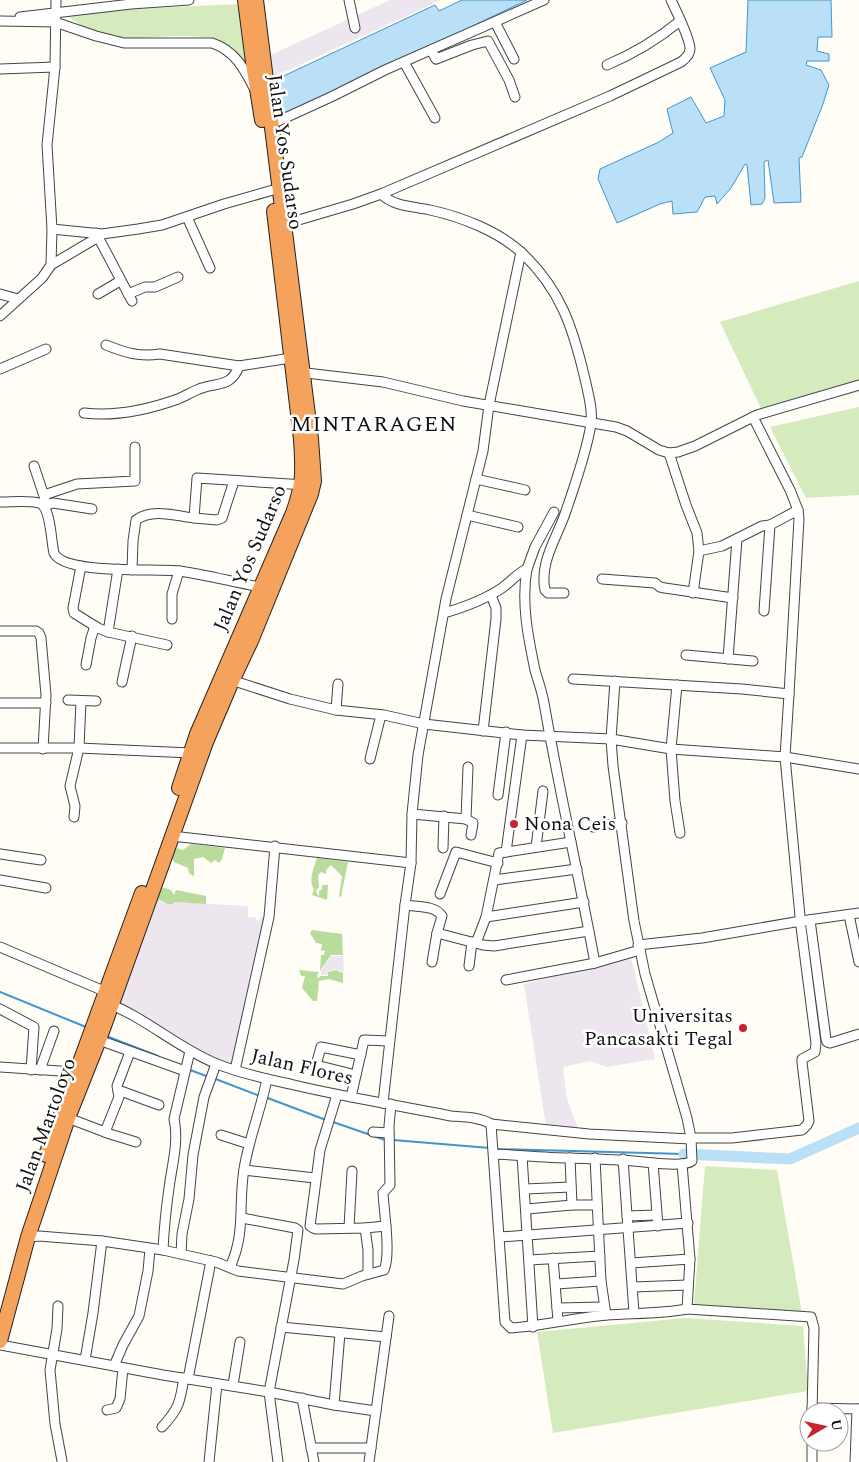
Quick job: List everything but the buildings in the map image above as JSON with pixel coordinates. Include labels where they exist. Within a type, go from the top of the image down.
[{"type":"highway","name":"Jalan Yos Sudarso","points":[[110,996],[197,734],[227,678],[251,641],[308,505],[308,485],[303,474],[285,224],[276,189],[259,100],[245,0]]},
{"type":"highway","name":"Jalan Yos Sudarso","points":[[256,0],[272,124],[276,189],[295,367]]},
{"type":"highway","name":"Jalan Yos Sudarso","points":[[110,996],[172,836],[260,587],[293,513],[308,485]]},
{"type":"highway","points":[[0,1309],[37,1181],[110,996]]},
{"type":"highway","name":"Jalan Martoloyo","points":[[0,1343],[28,1237],[68,1118],[80,1074]]},
{"type":"street","points":[[51,265],[52,229],[47,144],[55,67],[56,0]]},
{"type":"street","points":[[0,21],[55,17],[189,0]]},
{"type":"street","points":[[349,0],[355,28]]},
{"type":"street","points":[[272,124],[385,70],[544,0]]},
{"type":"street","points":[[285,224],[381,194],[610,96],[681,62],[688,56],[690,49],[671,0]]},
{"type":"street","points":[[55,17],[96,36],[124,43],[208,42],[217,45],[231,53],[240,64],[259,100]]},
{"type":"street","points":[[606,65],[664,34],[680,21]]},
{"type":"street","points":[[495,22],[514,59]]},
{"type":"street","points":[[431,50],[433,57],[436,59],[488,41],[509,80],[515,96]]},
{"type":"street","points":[[404,62],[435,118]]},
{"type":"street","points":[[0,69],[55,67]]},
{"type":"street","points":[[52,229],[98,235],[162,224],[276,189]]},
{"type":"street","points":[[381,194],[392,202],[431,210],[473,224],[492,233],[521,252],[548,283],[570,322],[588,390],[591,423],[565,513],[546,564],[543,578],[545,590],[548,592],[564,593]]},
{"type":"street","points":[[188,217],[210,268]]},
{"type":"street","points":[[0,316],[42,278],[51,265],[98,235]]},
{"type":"street","points":[[98,235],[130,298],[145,287],[155,287],[178,277]]},
{"type":"street","points":[[28,1237],[39,1236],[102,1241],[163,1250],[211,1261],[238,1271],[344,1284],[386,1268],[386,1226],[383,1193],[390,1185],[387,1103],[389,1041],[411,863],[412,814],[418,755],[444,613],[482,451],[489,405],[521,252]]},
{"type":"street","points":[[98,294],[120,280]]},
{"type":"street","points":[[0,294],[18,299]]},
{"type":"street","points":[[106,345],[136,355],[160,354],[239,366],[295,367],[398,384],[463,401],[622,429],[651,446],[669,453],[695,446],[754,417],[859,385]]},
{"type":"street","points":[[0,369],[46,349]]},
{"type":"street","points":[[84,413],[100,415],[120,414],[180,398],[197,390],[225,383],[236,374],[239,366]]},
{"type":"street","points":[[754,417],[783,474],[800,519],[785,757],[801,921]]},
{"type":"street","points":[[45,501],[77,484],[135,482],[135,447]]},
{"type":"street","points":[[669,453],[696,529],[699,551],[693,593]]},
{"type":"street","points":[[34,466],[45,501],[55,556],[60,561],[81,566],[179,571],[260,587]]},
{"type":"street","points":[[194,518],[197,478],[308,485]]},
{"type":"street","points":[[476,479],[525,490]]},
{"type":"street","points":[[132,570],[136,520],[144,515],[155,513],[217,520],[222,518],[234,481]]},
{"type":"street","points":[[0,502],[45,501],[92,509]]},
{"type":"street","points":[[699,551],[722,546],[762,526],[770,525],[798,510]]},
{"type":"street","points":[[554,512],[535,547],[527,568],[525,583],[526,620],[544,700],[549,736],[595,963]]},
{"type":"street","points":[[467,514],[518,527]]},
{"type":"street","points":[[764,611],[770,525]]},
{"type":"street","points":[[728,659],[738,539]]},
{"type":"street","points":[[81,566],[73,611],[95,626],[108,632],[167,645]]},
{"type":"street","points":[[444,613],[467,607],[490,596],[527,568]]},
{"type":"street","points":[[108,632],[118,569]]},
{"type":"street","points":[[172,619],[172,594],[179,571]]},
{"type":"street","points":[[602,579],[655,583],[660,587],[733,598]]},
{"type":"street","points":[[483,731],[496,619],[496,608],[490,596]]},
{"type":"street","points":[[86,666],[95,626]]},
{"type":"street","points":[[0,631],[36,631],[41,638],[46,703],[43,748]]},
{"type":"street","points":[[122,682],[132,636]]},
{"type":"street","points":[[686,655],[753,661]]},
{"type":"street","points":[[227,678],[290,699],[336,710],[381,715],[424,724],[522,735],[611,739],[671,749],[785,757],[859,769]]},
{"type":"street","points":[[573,678],[789,694]]},
{"type":"street","points":[[494,1153],[682,1164],[692,1162],[693,1159],[692,1141],[678,1084],[639,948],[613,766],[611,739],[615,681]]},
{"type":"street","points":[[336,710],[338,684]]},
{"type":"street","points":[[677,685],[671,749],[675,801],[680,833]]},
{"type":"street","points":[[68,700],[96,701]]},
{"type":"street","points":[[74,817],[70,786],[79,748],[81,701]]},
{"type":"street","points":[[0,703],[46,703]]},
{"type":"street","points":[[370,759],[381,715]]},
{"type":"street","points":[[498,795],[506,732]]},
{"type":"street","points":[[506,852],[522,735]]},
{"type":"street","points":[[0,748],[79,748],[191,754]]},
{"type":"street","points":[[466,819],[468,767]]},
{"type":"street","points":[[536,847],[543,791]]},
{"type":"street","points":[[412,814],[466,819],[473,823],[471,835]]},
{"type":"street","points":[[443,848],[444,816]]},
{"type":"street","points":[[593,827],[622,823]]},
{"type":"street","points":[[172,836],[275,846],[411,863]]},
{"type":"street","points":[[469,966],[474,943],[486,916],[500,853],[571,842]]},
{"type":"street","points":[[235,1070],[269,917],[275,846]]},
{"type":"street","points":[[440,894],[456,852],[498,863]]},
{"type":"street","points":[[0,854],[41,860]]},
{"type":"street","points":[[494,880],[577,870]]},
{"type":"street","points":[[0,880],[46,888]]},
{"type":"street","points":[[486,916],[584,902]]},
{"type":"street","points":[[405,905],[431,908],[442,916],[432,962]]},
{"type":"street","points":[[506,980],[595,963],[639,948],[859,913]]},
{"type":"street","points":[[849,916],[859,962]]},
{"type":"street","points":[[810,920],[827,1042],[830,1043],[859,1034]]},
{"type":"street","name":"Jalan Flores","points":[[0,948],[110,996],[144,1022],[190,1051],[216,1064],[267,1079],[337,1095],[484,1120],[491,1124],[589,1134],[692,1141],[802,1130],[807,1125],[802,1059],[815,1052],[816,1043],[801,921]]},
{"type":"street","points":[[437,933],[474,943],[494,946],[589,930]]},
{"type":"street","points":[[0,1009],[34,1027],[30,1070]]},
{"type":"street","points":[[40,1070],[54,1031]]},
{"type":"street","points":[[96,1034],[130,1052],[186,1067]]},
{"type":"street","points":[[351,1097],[365,1039],[389,1041]]},
{"type":"street","points":[[356,1075],[316,1066],[321,1046],[361,1055]]},
{"type":"street","points":[[163,1250],[175,1148],[175,1115],[190,1051]]},
{"type":"street","points":[[105,1132],[119,1097],[118,1086],[130,1052]]},
{"type":"street","points":[[180,1254],[189,1199],[193,1156],[204,1097],[216,1064]]},
{"type":"street","points":[[0,1067],[80,1074]]},
{"type":"street","points":[[230,1268],[237,1253],[240,1238],[244,1170],[249,1144],[264,1096],[267,1079]]},
{"type":"street","points":[[118,1090],[159,1105]]},
{"type":"street","points":[[337,1095],[323,1138],[316,1178],[311,1228],[386,1226]]},
{"type":"street","points":[[68,1118],[136,1142]]},
{"type":"street","points":[[491,1124],[505,1322],[511,1328],[533,1326],[605,1311]]},
{"type":"street","points":[[373,1132],[389,1137]]},
{"type":"street","points":[[222,1135],[249,1144]]},
{"type":"street","points":[[522,1156],[527,1209],[533,1326]]},
{"type":"street","points":[[570,1158],[572,1205]]},
{"type":"street","points":[[595,1158],[600,1229],[601,1281],[605,1311]]},
{"type":"street","points":[[623,1160],[632,1263],[634,1314]]},
{"type":"street","points":[[653,1163],[658,1226]]},
{"type":"street","points":[[682,1164],[690,1259],[687,1309]]},
{"type":"street","points":[[244,1170],[316,1178]]},
{"type":"street","points":[[350,1228],[349,1206],[352,1172]]},
{"type":"street","points":[[525,1189],[571,1188]]},
{"type":"street","points":[[527,1209],[597,1205]]},
{"type":"street","points":[[627,1216],[656,1215]]},
{"type":"street","points":[[242,1218],[297,1229],[294,1260],[269,1392],[278,1462]]},
{"type":"street","points":[[500,1237],[600,1229],[628,1229],[688,1223]]},
{"type":"street","points":[[365,1228],[368,1250],[368,1274]]},
{"type":"street","points":[[85,1360],[102,1241]]},
{"type":"street","points":[[107,1410],[113,1409],[118,1405],[119,1367],[123,1345],[140,1316],[150,1249]]},
{"type":"street","points":[[529,1260],[600,1256]]},
{"type":"street","points":[[553,1258],[558,1321]]},
{"type":"street","points":[[632,1263],[690,1259]]},
{"type":"street","points":[[162,1427],[176,1412],[186,1378],[211,1261]]},
{"type":"street","points":[[556,1284],[601,1281]]},
{"type":"street","points":[[633,1287],[688,1285]]},
{"type":"street","points":[[58,1306],[57,1328],[50,1370],[62,1461]]},
{"type":"street","points":[[557,1308],[634,1314],[687,1309],[811,1317],[814,1328],[812,1402]]},
{"type":"street","points":[[369,1462],[388,1316]]},
{"type":"street","points":[[281,1326],[386,1338]]},
{"type":"street","points":[[334,1405],[340,1332]]},
{"type":"street","points":[[232,1386],[240,1342]]},
{"type":"street","points":[[0,1343],[119,1367],[376,1411]]},
{"type":"street","points":[[209,1462],[217,1384]]},
{"type":"street","points":[[302,1398],[314,1462]]},
{"type":"street","points":[[855,1462],[858,1440],[858,1409]]},
{"type":"street","points":[[311,1448],[371,1448]]},
{"type":"shaded area","points":[[390,0],[441,0],[271,78],[266,57]]},
{"type":"shaded area","points":[[151,895],[173,902],[248,906],[248,917],[256,918],[256,920],[260,921],[261,916],[266,916],[235,1070],[111,1004]]},
{"type":"shaded area","points":[[331,956],[343,956],[344,972],[336,969],[328,971],[327,975],[321,975],[321,971]]},
{"type":"shaded area","points":[[631,957],[655,1059],[607,1067],[590,1061],[563,1067],[567,1099],[578,1128],[546,1126],[524,984]]},
{"type":"green space","points":[[241,4],[249,72],[227,45],[219,40],[194,36],[120,38],[85,27],[65,12]]},
{"type":"green space","points":[[859,281],[859,392],[764,415],[720,322]]},
{"type":"green space","points":[[859,407],[859,495],[806,498],[770,427]]},
{"type":"green space","points":[[191,844],[225,848],[222,859],[219,863],[215,860],[211,863],[203,857],[194,859],[195,874],[193,876],[189,873],[188,868],[174,862],[169,852],[172,847],[183,850]]},
{"type":"green space","points":[[317,858],[348,862],[341,897],[339,896],[342,876],[331,865],[326,870],[326,874],[321,872],[318,875],[319,887],[316,891],[319,897],[322,885],[328,885],[327,900],[312,895],[314,889],[312,886],[313,870]]},
{"type":"green space","points":[[165,888],[171,890],[174,895],[176,890],[206,896],[206,904],[174,902],[173,904],[168,904],[151,895],[153,889]]},
{"type":"green space","points":[[312,930],[342,934],[343,955],[331,955],[320,971],[321,955],[324,955],[325,950],[321,951],[322,944],[316,943],[310,933]]},
{"type":"green space","points":[[299,970],[319,972],[318,978],[328,976],[328,972],[336,970],[343,973],[343,983],[329,979],[319,981],[317,1001],[313,1001],[302,988],[305,976],[301,976]]},
{"type":"green space","points":[[705,1166],[777,1170],[802,1313],[694,1304]]},
{"type":"green space","points":[[686,1318],[803,1326],[808,1391],[553,1433],[537,1332]]},
{"type":"water","points":[[462,0],[527,0],[289,114],[280,111],[275,80],[435,5],[439,11]]},
{"type":"water","points":[[748,0],[831,0],[832,37],[818,37],[817,51],[829,54],[829,61],[807,61],[806,65],[821,70],[829,85],[802,157],[799,158],[801,202],[774,203],[768,160],[764,162],[765,198],[762,204],[751,205],[747,165],[745,164],[731,188],[717,204],[715,196],[705,197],[697,212],[673,214],[672,201],[660,204],[617,223],[598,179],[600,169],[659,142],[673,133],[667,109],[691,97],[706,123],[724,116],[725,100],[710,68],[746,52]]},
{"type":"waterway","points":[[0,992],[86,1027]]},
{"type":"waterway","points":[[106,1036],[158,1056]]},
{"type":"waterway","points":[[190,1070],[209,1077]]},
{"type":"waterway","points":[[213,1078],[260,1096]]},
{"type":"waterway","points":[[265,1097],[326,1120]]},
{"type":"waterway","points":[[333,1122],[385,1140]]},
{"type":"waterway","points":[[684,1154],[790,1159],[859,1128]]},
{"type":"waterway","points":[[393,1140],[490,1148]]},
{"type":"waterway","points":[[495,1149],[684,1154]]},
{"type":"place","name":"Nona Ceis","points":[[514,824]]},
{"type":"place","name":"Universitas Pancasakti Tegal","points":[[743,1028]]},
{"type":"district","name":"MINTARAGEN","points":[[374,424]]}]
